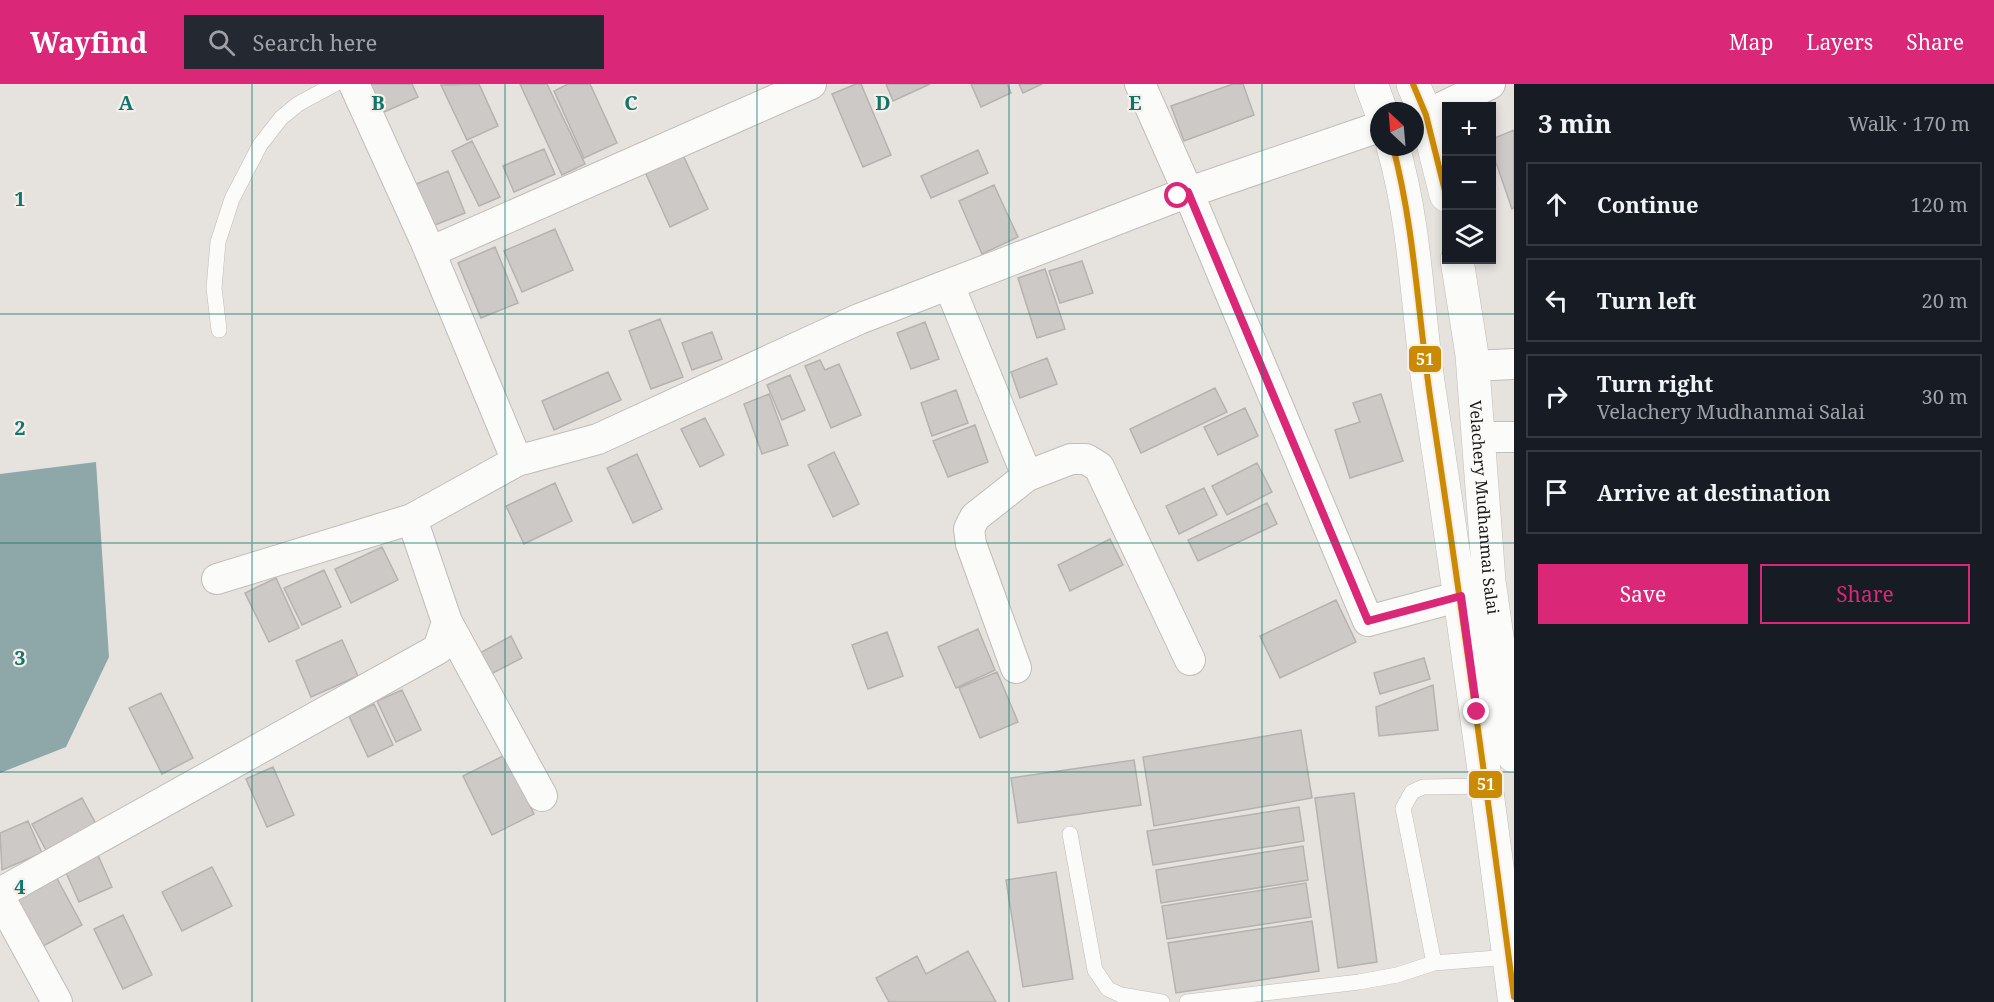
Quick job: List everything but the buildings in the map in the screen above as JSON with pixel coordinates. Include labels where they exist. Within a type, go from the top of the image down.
[{"type":"main road","points":[[1371,84],[1378,102]]},
{"type":"main road","points":[[1413,84],[1426,115],[1442,179]]},
{"type":"main road","name":"Velachery Mudhanmai Salai","points":[[1395,156],[1413,247],[1427,375],[1461,596],[1514,997]]},
{"type":"main road","name":"Velachery Mudhanmai Salai","points":[[1458,264],[1472,366],[1489,581],[1510,705],[1514,756]]},
{"type":"street","points":[[354,84],[430,252],[517,461]]},
{"type":"street","points":[[430,252],[811,84]]},
{"type":"street","points":[[1140,84],[1188,192],[1368,621],[1461,596]]},
{"type":"street","points":[[1426,115],[1490,84]]},
{"type":"street","points":[[217,579],[412,519],[517,461],[598,439],[859,320],[1188,192],[1370,130]]},
{"type":"street","points":[[949,285],[1027,476]]},
{"type":"street","points":[[1472,366],[1514,364]]},
{"type":"street","points":[[1478,437],[1514,437]]},
{"type":"street","points":[[1016,668],[971,544],[969,529],[975,517],[1027,476],[1071,459],[1086,459],[1099,467],[1190,660]]},
{"type":"street","points":[[412,519],[447,622],[542,796]]},
{"type":"street","points":[[0,893],[438,649],[447,622]]},
{"type":"street","points":[[0,898],[57,1002]]},
{"type":"lane","points":[[219,330],[214,288],[218,242],[232,199],[260,145],[281,118],[298,104],[335,84]]},
{"type":"lane","points":[[1434,963],[1403,808],[1412,792],[1424,787],[1487,786]]},
{"type":"lane","points":[[1070,834],[1095,970],[1108,989],[1121,995],[1162,1002]]},
{"type":"lane","points":[[1187,1002],[1369,980],[1397,975],[1434,963],[1509,957]]},
{"type":"water","points":[[96,462],[109,657],[66,747],[0,773],[0,474]]},
{"type":"transit line","name":"51","points":[[1413,84],[1426,115],[1442,179]]},
{"type":"transit line","name":"51","points":[[1395,156],[1411,242],[1514,997]]},
{"type":"route","points":[[1178,196],[1188,192],[1368,621],[1461,596],[1477,712]]}]
